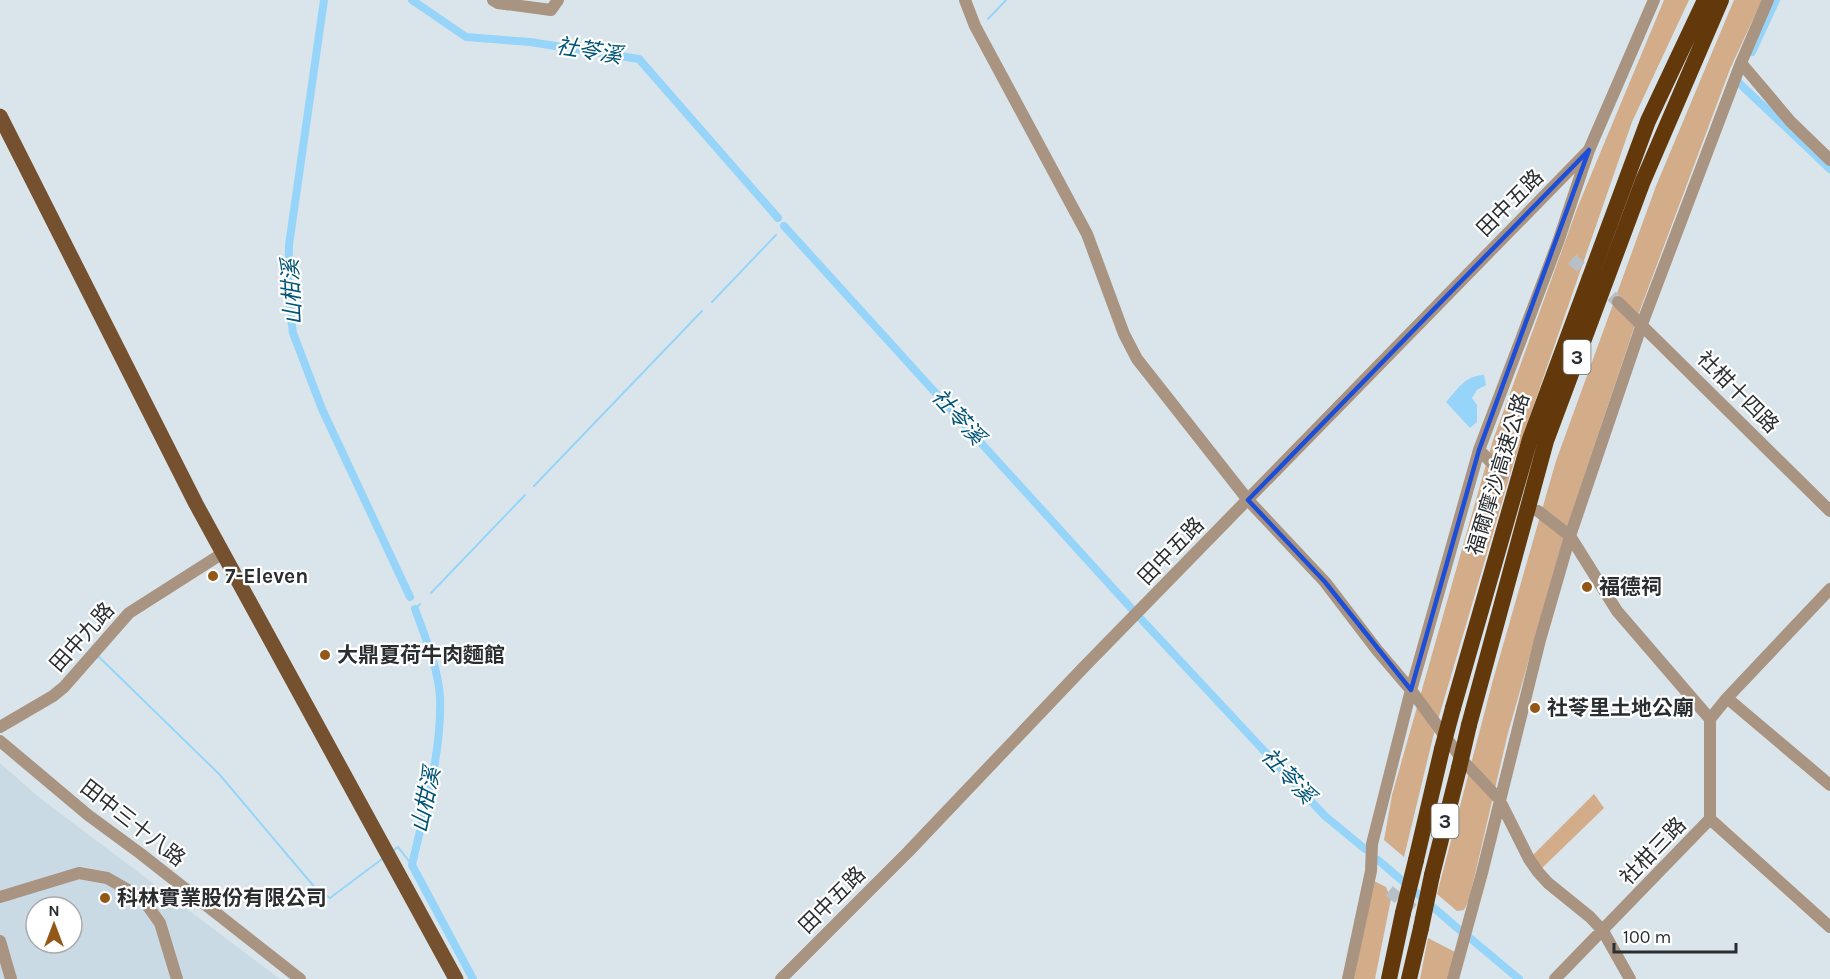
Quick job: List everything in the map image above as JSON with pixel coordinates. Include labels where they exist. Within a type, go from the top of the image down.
[{"type":"highway","name":"福爾摩沙高速公路","points":[[1389,979],[1452,708],[1530,439],[1648,121],[1705,0]]},
{"type":"highway","name":"福爾摩沙高速公路","points":[[1409,979],[1469,726],[1546,441],[1643,181],[1721,0]]},
{"type":"main road","points":[[0,116],[100,316],[223,553],[456,979]]},
{"type":"street","points":[[493,0],[498,3],[550,10],[558,0]]},
{"type":"street","points":[[964,0],[975,26],[1087,234],[1124,334],[1137,359],[1248,500],[1325,582],[1411,690],[1464,762],[1499,799],[1538,872],[1603,931],[1630,979]]},
{"type":"street","points":[[1348,979],[1371,871],[1372,844],[1411,690],[1479,450],[1558,242],[1589,150],[1654,0]]},
{"type":"street","points":[[1453,979],[1540,640],[1570,536],[1642,324],[1741,63],[1768,0]]},
{"type":"street","points":[[1741,63],[1790,122],[1830,160]]},
{"type":"street","name":"田中五路","points":[[781,979],[908,852],[1083,668],[1589,150]]},
{"type":"street","name":"社柑十四路","points":[[1618,302],[1830,511]]},
{"type":"street","points":[[1479,450],[1503,474]]},
{"type":"street","points":[[1538,511],[1570,536],[1617,611],[1710,719],[1727,698],[1830,590]]},
{"type":"street","name":"田中九路","points":[[0,727],[58,692],[129,614],[223,553]]},
{"type":"street","points":[[1727,698],[1830,785]]},
{"type":"street","name":"社柑三路","points":[[1555,979],[1710,819],[1710,719]]},
{"type":"street","name":"田中三十八路","points":[[0,741],[88,815],[300,979]]},
{"type":"street","points":[[1710,819],[1830,927]]},
{"type":"street","points":[[0,897],[79,873],[107,878],[142,898],[160,923],[177,979]]},
{"type":"street","points":[[0,941],[11,979]]},
{"type":"highlighted area","points":[[1589,150],[1479,450],[1411,690],[1325,582],[1248,500]]},
{"type":"shaded area","points":[[1664,0],[1689,0],[1632,122],[1513,465],[1433,737],[1404,857],[1384,840],[1392,795],[1493,440],[1578,206]]},
{"type":"shaded area","points":[[1734,0],[1762,0],[1730,69],[1640,310],[1564,536],[1508,733],[1469,900],[1464,910],[1457,911],[1437,894],[1493,680],[1556,461],[1656,186]]},
{"type":"shaded area","points":[[0,763],[40,798],[280,979],[0,979]]},
{"type":"shaded area","points":[[1594,794],[1604,808],[1538,872],[1529,859]]},
{"type":"shaded area","points":[[1374,881],[1386,887],[1391,899],[1375,979],[1354,979]]},
{"type":"shaded area","points":[[1428,938],[1455,952],[1448,979],[1420,979]]},
{"type":"water","points":[[1484,375],[1486,385],[1477,390],[1472,398],[1477,405],[1477,422],[1470,428],[1446,402],[1467,380]]},
{"type":"waterway","name":"山柑溪","points":[[324,0],[289,245],[288,293],[293,333],[322,409],[410,597]]},
{"type":"waterway","name":"社苓溪","points":[[412,0],[466,37],[530,42],[639,59],[778,218]]},
{"type":"waterway","points":[[988,19],[1006,0]]},
{"type":"waterway","points":[[1752,52],[1776,0]]},
{"type":"waterway","points":[[1738,80],[1830,169]]},
{"type":"waterway","name":"社苓溪","points":[[784,226],[1131,608]]},
{"type":"waterway","points":[[712,302],[776,235]]},
{"type":"waterway","points":[[534,486],[702,311]]},
{"type":"waterway","points":[[431,593],[525,495]]},
{"type":"waterway","name":"山柑溪","points":[[415,609],[420,604]]},
{"type":"waterway","name":"山柑溪","points":[[415,609],[437,675],[440,718],[435,761],[412,865],[473,979]]},
{"type":"waterway","name":"社苓溪","points":[[1141,619],[1325,816],[1365,849]]},
{"type":"waterway","points":[[97,658],[98,656],[219,774],[317,890],[330,898],[382,859]]},
{"type":"waterway","points":[[394,850],[398,847],[412,865]]},
{"type":"waterway","name":"社苓溪","points":[[1378,860],[1462,932]]},
{"type":"waterway","name":"社苓溪","points":[[1470,938],[1519,979]]},
{"type":"tunnel","points":[[1572,259],[1618,302]]},
{"type":"tunnel","points":[[1389,891],[1431,923]]},
{"type":"place","name":"7-Eleven","points":[[213,576]]},
{"type":"place","name":"福德祠","points":[[1587,587]]},
{"type":"place","name":"大鼎夏荷牛肉麵館","points":[[325,655]]},
{"type":"place","name":"社苓里土地公廟","points":[[1535,708]]},
{"type":"place","name":"科林實業股份有限公司","points":[[105,898]]}]
